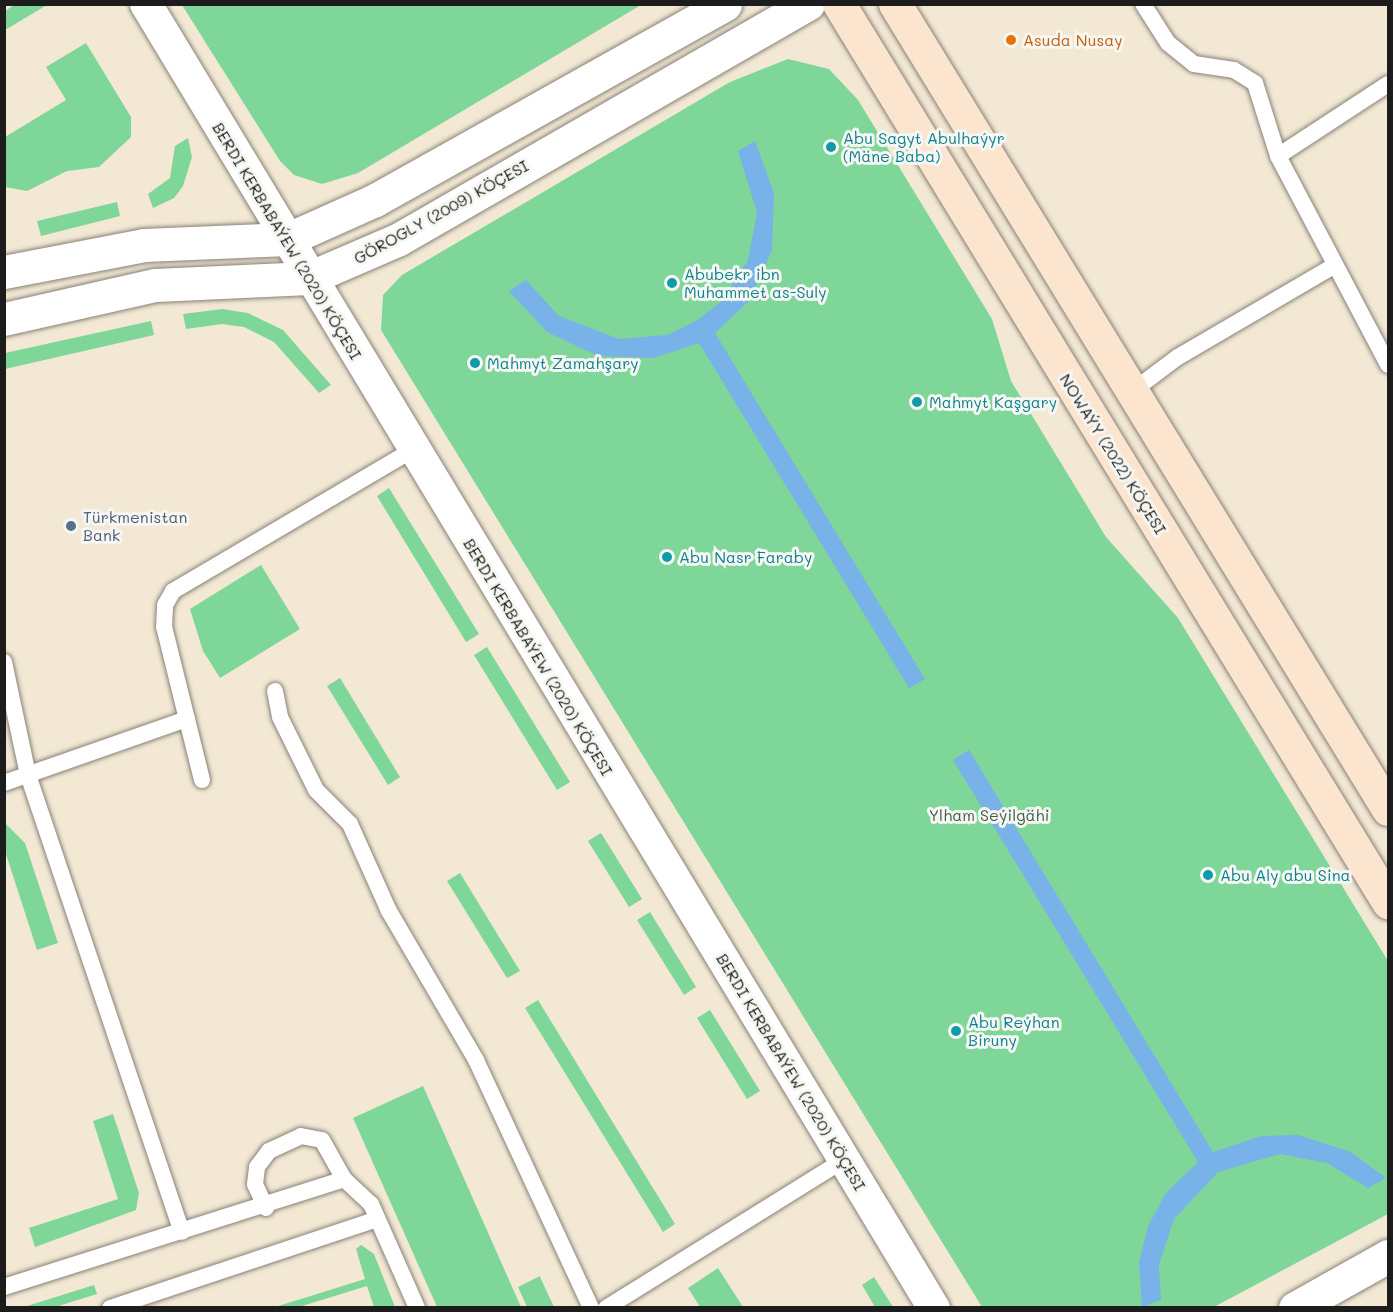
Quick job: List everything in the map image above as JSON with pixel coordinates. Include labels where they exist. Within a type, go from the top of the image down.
[{"type":"main road","name":"NOWAÝY (2022) KÖÇESI","points":[[839,4],[1389,902]]},
{"type":"main road","points":[[895,4],[1130,393],[1389,809]]},
{"type":"street","name":"BERDI KERBABAÝEW (2020) KÖÇESI","points":[[146,4],[412,450],[934,1308]]},
{"type":"street","points":[[4,272],[144,245],[288,239],[375,200],[725,4]]},
{"type":"street","name":"GÖROGLY (2009) KÖÇESI","points":[[4,319],[155,285],[309,278],[399,239],[808,4]]},
{"type":"street","points":[[1295,1308],[1389,1256]]},
{"type":"lane","points":[[1143,4],[1168,43],[1194,64],[1234,70],[1255,83],[1278,156],[1334,266],[1388,362]]},
{"type":"lane","points":[[1278,156],[1389,84]]},
{"type":"lane","points":[[1130,393],[1179,357],[1334,266]]},
{"type":"lane","points":[[202,780],[164,627],[165,605],[173,591],[412,450]]},
{"type":"lane","points":[[4,662],[28,775],[182,1232]]},
{"type":"lane","points":[[275,691],[280,717],[316,790],[350,824],[388,911],[476,1060],[591,1308]]},
{"type":"lane","points":[[4,783],[187,719]]},
{"type":"lane","points":[[266,1208],[255,1184],[257,1167],[269,1150],[301,1136],[322,1140],[344,1179],[371,1204],[417,1308]]},
{"type":"lane","points":[[606,1308],[844,1160]]},
{"type":"lane","points":[[4,1287],[266,1208],[344,1179]]},
{"type":"lane","points":[[120,1306],[378,1219]]},
{"type":"green space","points":[[14,5],[47,5],[5,30],[5,11]]},
{"type":"green space","points":[[182,5],[641,5],[358,173],[322,184],[294,175],[280,161]]},
{"type":"green space","points":[[86,43],[131,117],[131,137],[99,167],[67,171],[27,191],[5,187],[5,137],[66,100],[46,67]]},
{"type":"green space","name":"Ylham Seýilgähi","points":[[788,59],[829,69],[858,100],[992,319],[1011,381],[1106,537],[1178,618],[1388,961],[1388,1214],[1214,1307],[982,1307],[381,330],[383,295],[402,275],[730,82]]},
{"type":"green space","points":[[188,138],[192,157],[183,186],[174,198],[153,208],[148,194],[170,178],[175,146]]},
{"type":"green space","points":[[117,202],[120,216],[41,236],[37,221]]},
{"type":"green space","points":[[222,309],[248,313],[283,330],[331,385],[319,393],[274,342],[244,327],[222,324],[186,329],[183,314]]},
{"type":"green space","points":[[151,321],[154,335],[5,369],[5,353]]},
{"type":"green space","points":[[389,488],[479,634],[466,642],[377,496]]},
{"type":"green space","points":[[261,565],[300,629],[220,678],[203,651],[190,609]]},
{"type":"green space","points":[[487,647],[570,782],[557,790],[474,655]]},
{"type":"green space","points":[[340,678],[400,777],[388,785],[327,686]]},
{"type":"green space","points":[[5,823],[25,843],[58,943],[37,950],[5,851]]},
{"type":"green space","points":[[601,833],[642,899],[629,907],[588,841]]},
{"type":"green space","points":[[460,873],[520,971],[507,978],[447,881]]},
{"type":"green space","points":[[650,912],[696,987],[684,995],[637,920]]},
{"type":"green space","points":[[538,1000],[675,1224],[663,1232],[525,1008]]},
{"type":"green space","points":[[710,1010],[760,1091],[747,1099],[697,1018]]},
{"type":"green space","points":[[423,1086],[521,1307],[437,1307],[353,1118]]},
{"type":"green space","points":[[113,1114],[139,1193],[136,1210],[35,1247],[29,1228],[118,1199],[93,1121]]},
{"type":"green space","points":[[361,1245],[374,1254],[395,1307],[374,1307],[367,1286],[299,1307],[275,1307],[365,1279],[356,1249]]},
{"type":"green space","points":[[718,1268],[743,1307],[700,1307],[688,1288]]},
{"type":"green space","points":[[540,1276],[554,1307],[527,1307],[518,1287]]},
{"type":"green space","points":[[874,1277],[893,1307],[875,1307],[862,1285]]},
{"type":"green space","points":[[94,1285],[97,1294],[55,1307],[24,1307]]},
{"type":"water","points":[[755,141],[774,193],[772,250],[749,301],[715,333],[925,679],[909,688],[699,343],[654,358],[598,356],[547,332],[509,291],[526,280],[559,316],[619,339],[667,335],[696,321],[722,301],[748,260],[757,213],[738,151]]},
{"type":"water","points":[[969,750],[1213,1152],[1261,1136],[1298,1135],[1351,1152],[1386,1178],[1368,1188],[1327,1163],[1280,1154],[1218,1172],[1174,1219],[1159,1265],[1161,1300],[1142,1307],[1139,1263],[1148,1226],[1166,1193],[1198,1162],[953,760]]},
{"type":"place","name":"Asuda Nusay","points":[[1011,40]]},
{"type":"place","name":"Abu Sagyt Abulhaýyr (Mäne Baba)","points":[[831,147]]},
{"type":"place","name":"Abubekr ibn Muhammet as-Suly","points":[[672,283]]},
{"type":"place","name":"Mahmyt Zamahşary","points":[[475,363]]},
{"type":"place","name":"Mahmyt Kaşgary","points":[[917,402]]},
{"type":"place","name":"Türkmenistan Bank","points":[[71,526]]},
{"type":"place","name":"Abu Nasr Faraby","points":[[667,557]]},
{"type":"place","name":"Abu Aly abu Sina","points":[[1208,875]]},
{"type":"place","name":"Abu Reýhan Biruny","points":[[956,1031]]}]
